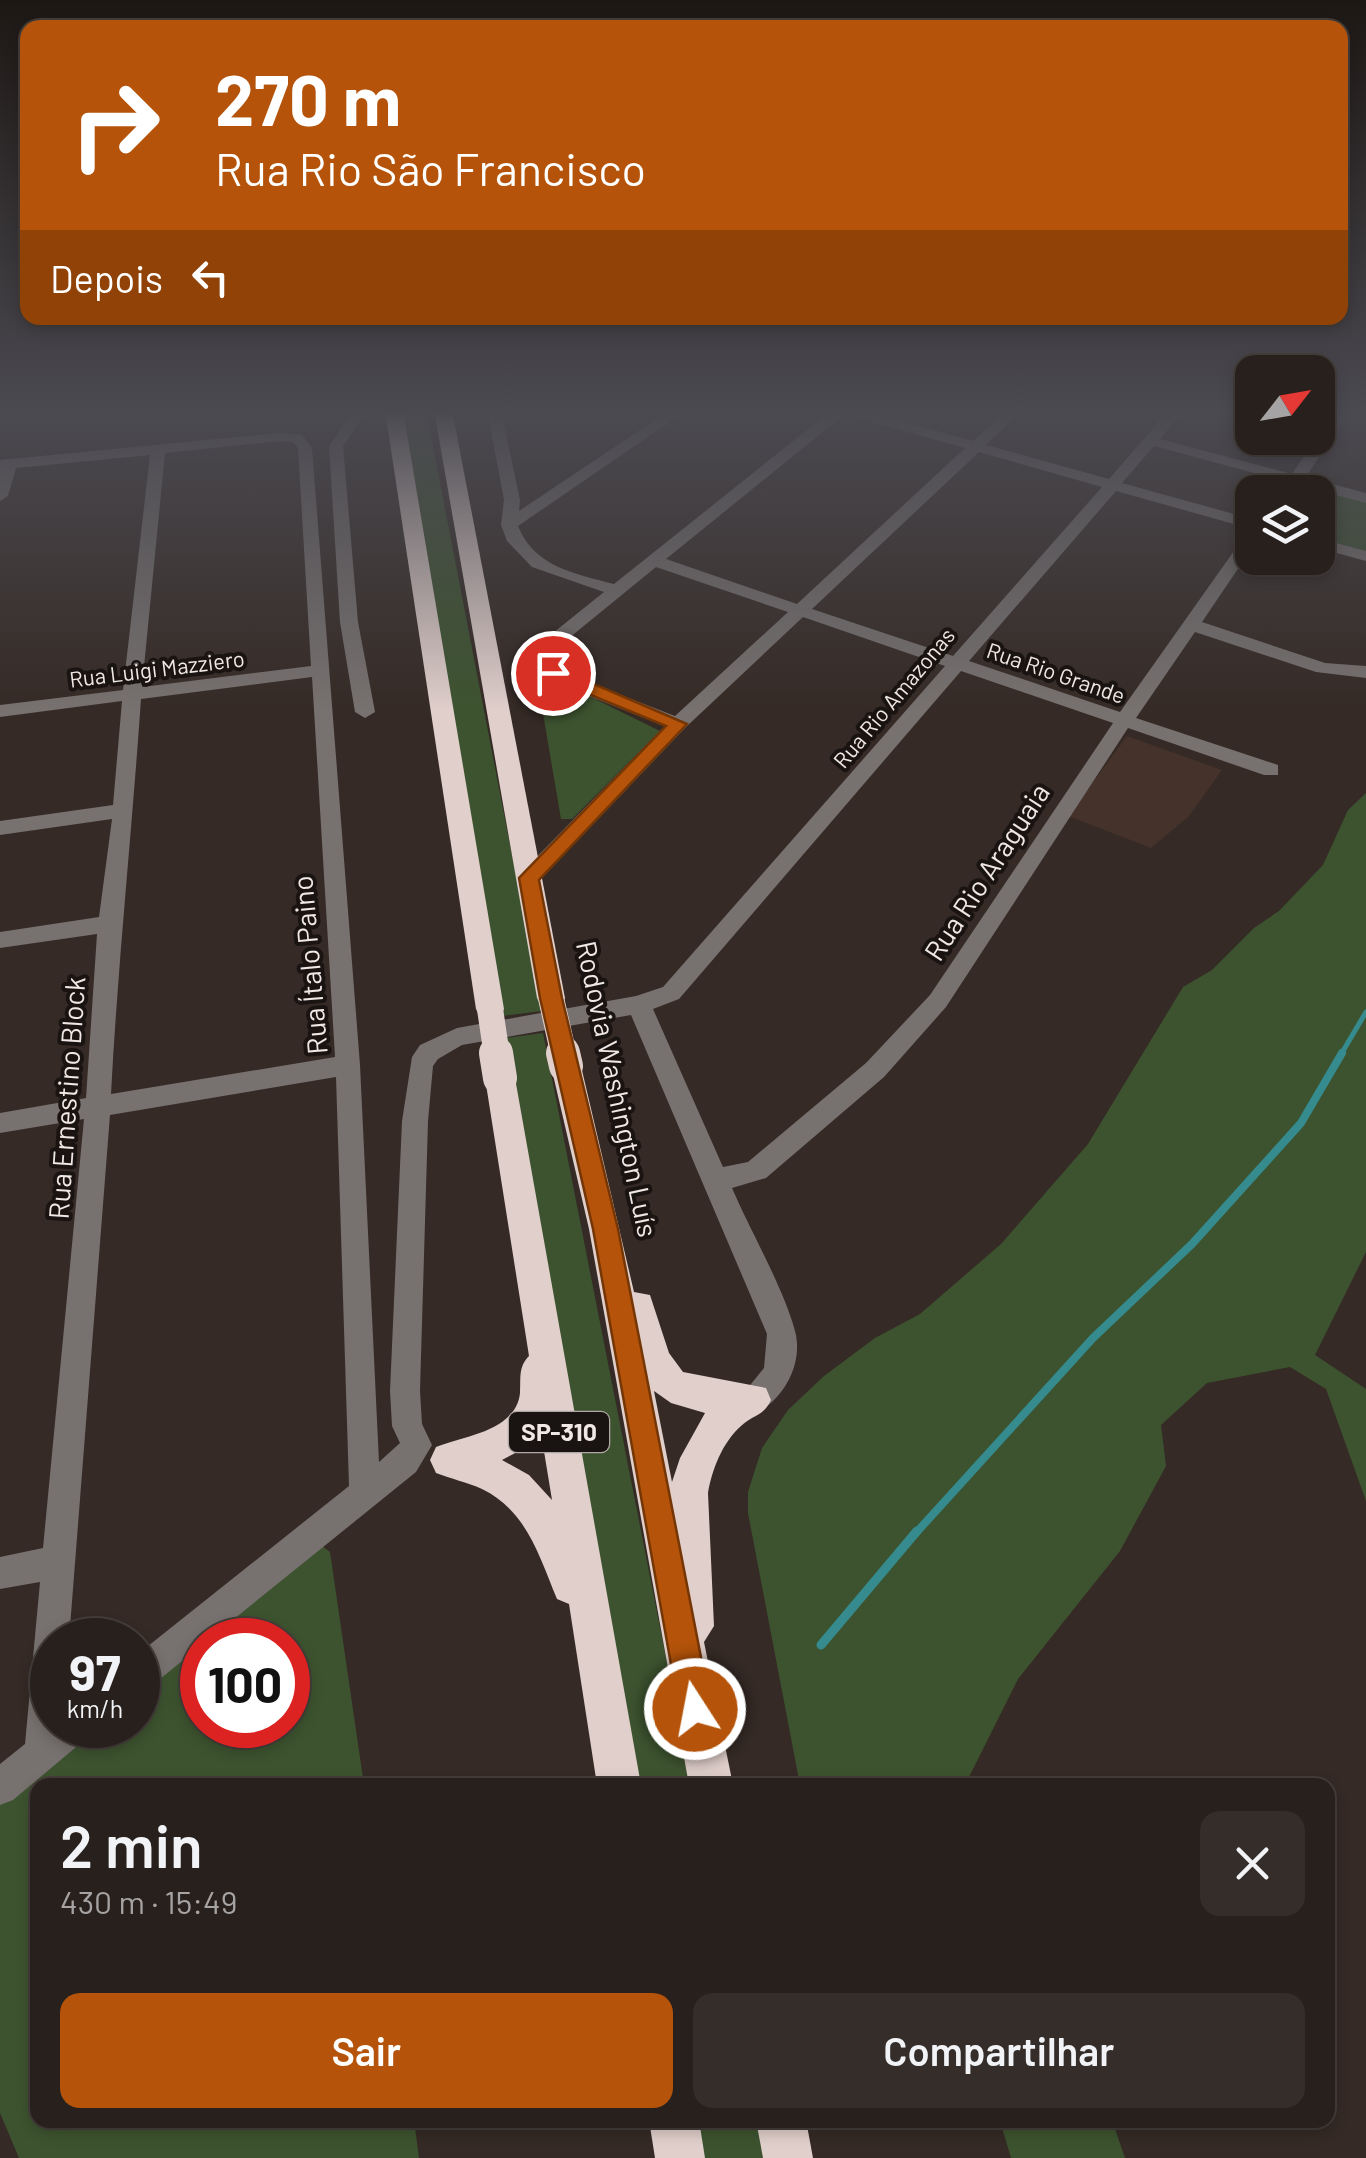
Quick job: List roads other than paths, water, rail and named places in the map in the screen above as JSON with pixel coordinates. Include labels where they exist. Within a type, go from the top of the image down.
[{"type":"highway","name":"SP-310","points":[[410,511],[500,1078],[617,1773]]},
{"type":"highway","name":"Rodovia Washington Luís","points":[[461,511],[551,998],[605,1229],[710,1778]]},
{"type":"highway","points":[[605,1229],[634,1289],[661,1376],[679,1392],[753,1400]]},
{"type":"highway","points":[[433,1452],[506,1439],[535,1408],[538,1371],[528,1246]]},
{"type":"highway","points":[[695,1709],[689,1494],[693,1471],[713,1432],[729,1412],[753,1400]]},
{"type":"highway","points":[[433,1452],[504,1478],[526,1496],[552,1532],[575,1596],[617,1773]]},
{"type":"highway","points":[[675,2128],[680,2158]]},
{"type":"highway","points":[[782,2128],[788,2158]]},
{"type":"street","name":"Rua Ernestino Block","points":[[42,1752],[98,1106],[109,924],[118,888],[132,695],[151,511]]},
{"type":"street","name":"Rua Ítalo Paino","points":[[310,511],[348,1065],[364,1490]]},
{"type":"street","points":[[342,511],[349,622],[365,712]]},
{"type":"street","points":[[511,511],[510,530],[528,558],[547,569],[618,590]]},
{"type":"street","points":[[510,530],[537,511]]},
{"type":"street","points":[[678,724],[553,673],[546,659],[549,645],[720,511]]},
{"type":"street","points":[[528,878],[678,724],[908,511]]},
{"type":"street","name":"Rua Rio Amazonas","points":[[433,1452],[407,1426],[405,1391],[415,1120],[421,1064],[440,1043],[457,1037],[638,1005],[671,994],[1089,511]]},
{"type":"street","points":[[1205,511],[1235,519]]},
{"type":"street","points":[[1335,548],[1366,556]]},
{"type":"street","name":"Rua Rio Grande","points":[[657,562],[1270,770]]},
{"type":"street","name":"Rua Rio Araguaia","points":[[716,1178],[748,1175],[757,1170],[910,1037],[1235,563]]},
{"type":"street","points":[[1194,626],[1311,664],[1360,673]]},
{"type":"street","name":"Rua Luigi Mazziero","points":[[0,712],[319,671]]},
{"type":"street","points":[[0,828],[124,810]]},
{"type":"street","points":[[0,940],[109,924]]},
{"type":"street","points":[[638,1005],[782,1334],[778,1374],[753,1400]]},
{"type":"street","points":[[0,1123],[348,1065]]},
{"type":"street","points":[[160,1657],[364,1490],[405,1461],[433,1452]]},
{"type":"street","points":[[0,1573],[58,1562]]},
{"type":"street","points":[[0,1786],[47,1748]]},
{"type":"waterway","points":[[1340,1056],[1366,1012]]},
{"type":"waterway","points":[[915,1534],[1093,1338],[1192,1244],[1301,1123],[1342,1053]]},
{"type":"waterway","points":[[821,1645],[917,1531]]}]
